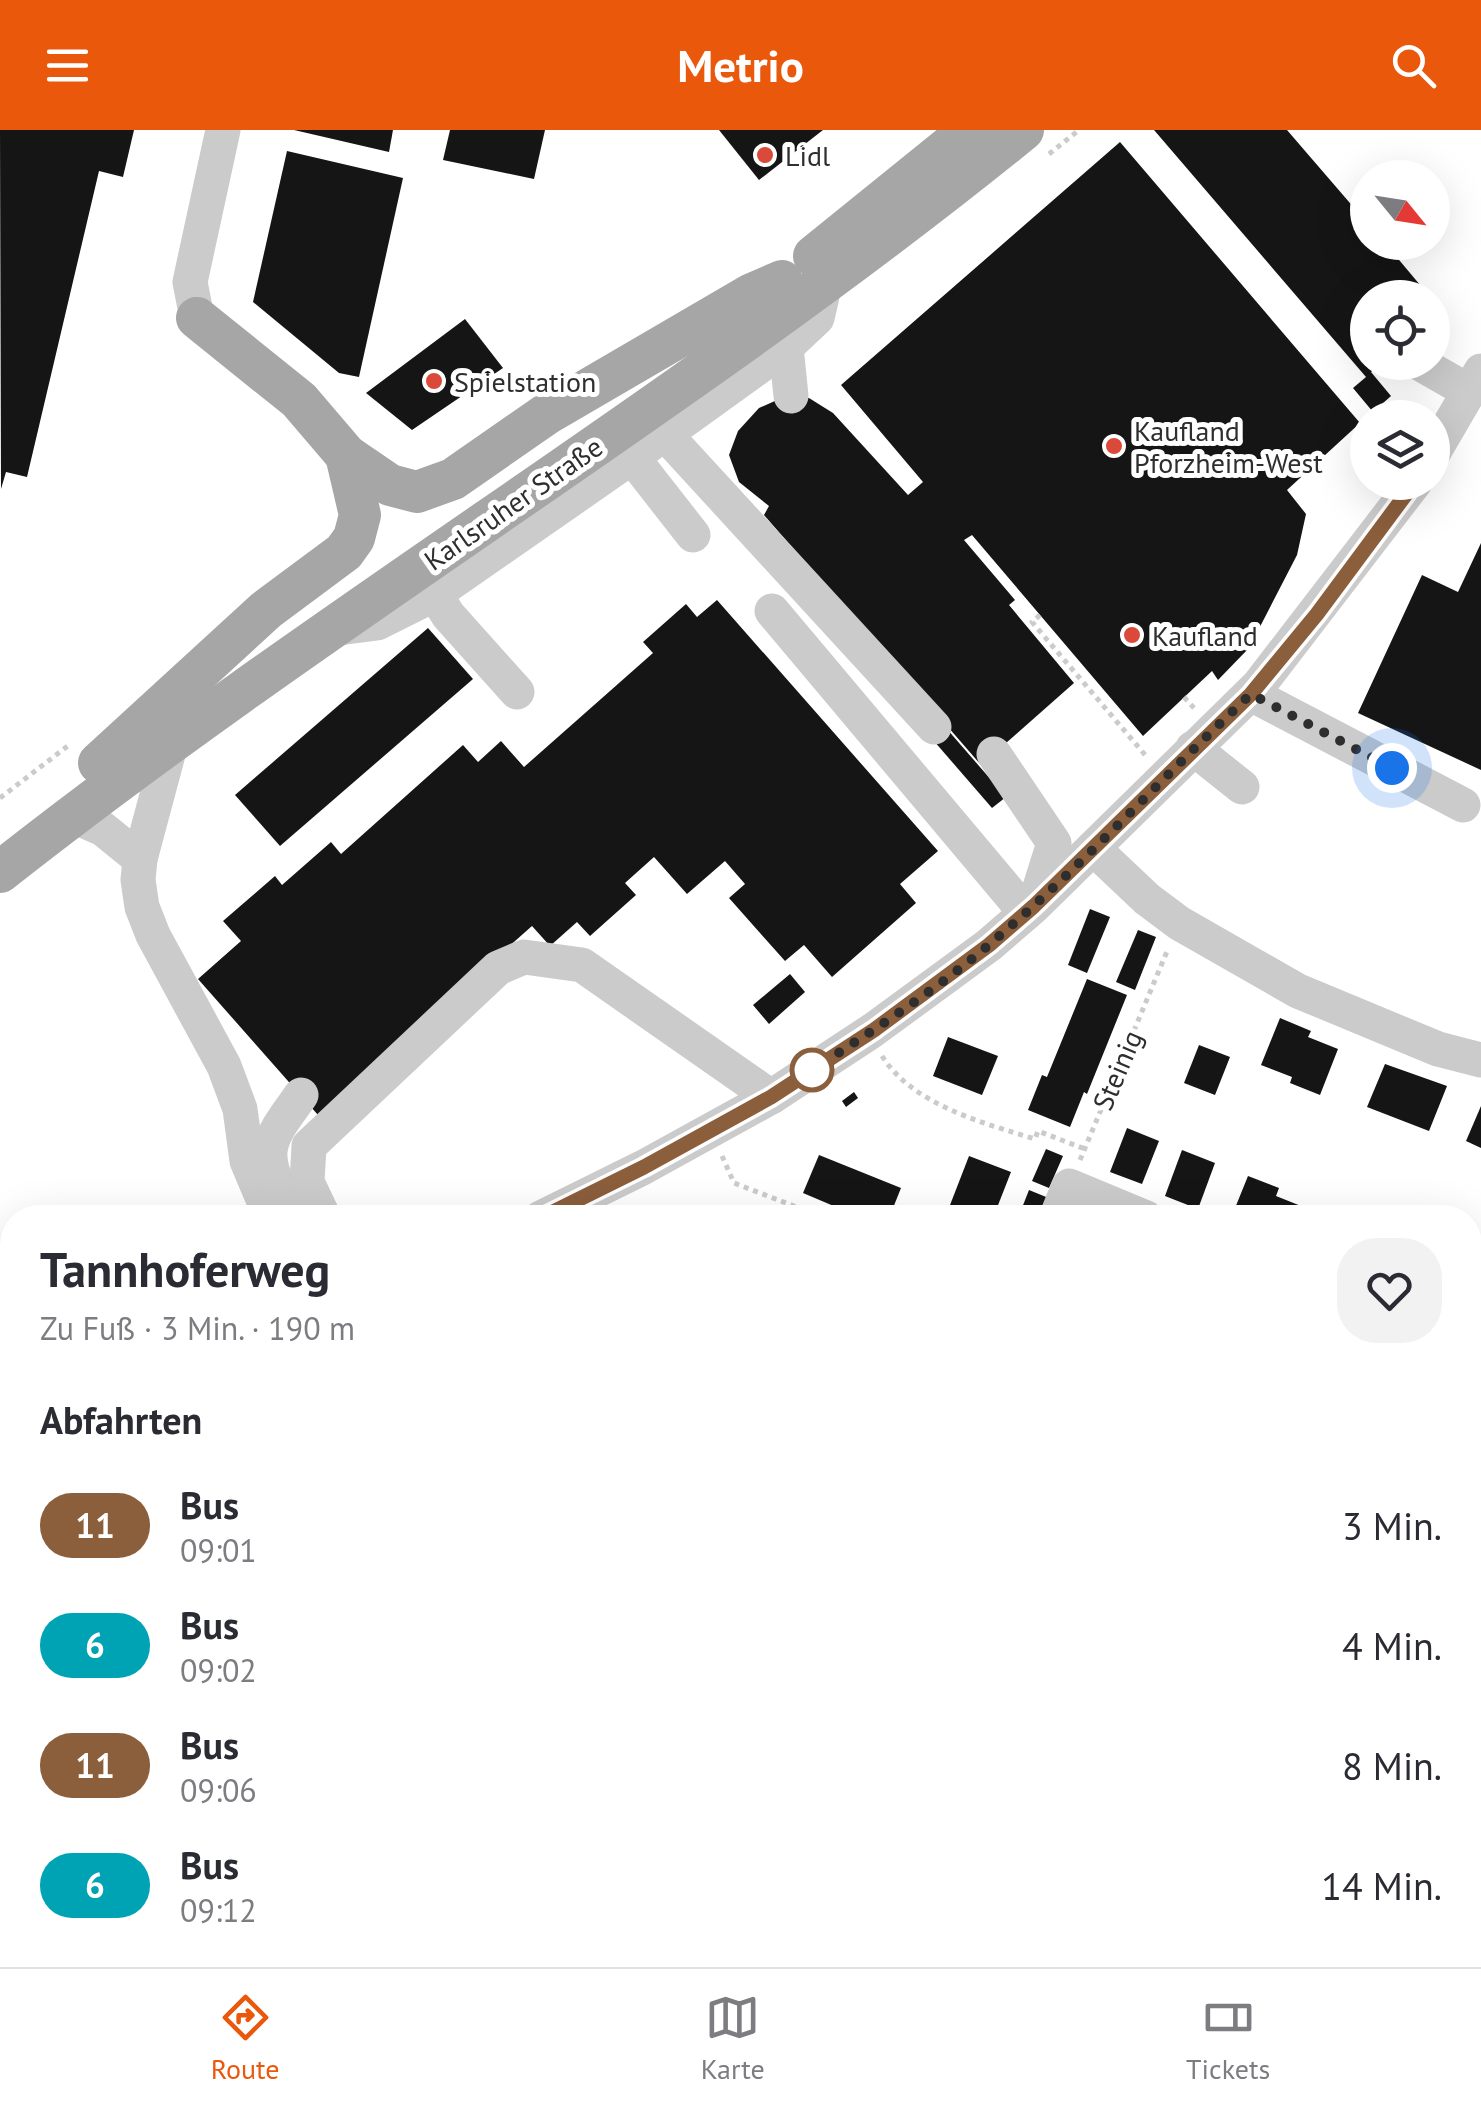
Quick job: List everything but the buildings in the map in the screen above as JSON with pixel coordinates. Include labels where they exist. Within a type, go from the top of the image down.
[{"type":"main road","name":"Karlsruher Straße","points":[[0,872],[171,742],[826,283],[1023,130]]},
{"type":"main road","name":"Karlsruher Straße","points":[[0,838],[99,762],[782,281],[948,137]]},
{"type":"main road","points":[[197,318],[299,400],[346,454],[390,485],[409,492],[454,480],[548,412],[752,294],[782,281]]},
{"type":"main road","points":[[99,762],[229,642],[344,552],[354,538],[360,515],[346,454]]},
{"type":"street","points":[[197,318],[190,282],[223,130]]},
{"type":"street","points":[[330,629],[377,623],[435,594],[665,434],[786,347],[817,318],[826,283]]},
{"type":"street","points":[[786,347],[791,396]]},
{"type":"street","points":[[1450,373],[1476,382],[1450,426]]},
{"type":"street","points":[[665,434],[698,468],[741,493],[934,727]]},
{"type":"street","points":[[632,456],[693,535]]},
{"type":"street","points":[[569,1205],[771,1097],[962,967],[1030,909],[1251,694],[1329,598],[1401,500]]},
{"type":"street","points":[[435,594],[448,615],[517,692]]},
{"type":"street","points":[[772,611],[1030,909]]},
{"type":"street","points":[[1251,694],[1463,804]]},
{"type":"street","points":[[171,742],[140,860],[142,907],[152,934],[224,1066],[240,1109],[247,1160],[266,1205]]},
{"type":"street","points":[[1193,748],[1242,787]]},
{"type":"street","points":[[1030,909],[1054,844],[1000,749],[1072,827],[1105,836],[1147,899],[1179,923],[1298,991],[1438,1050],[1481,1060]]},
{"type":"street","points":[[72,815],[104,830],[140,860]]},
{"type":"street","points":[[318,1205],[307,1182],[309,1146],[498,968],[524,957],[582,965],[771,1097]]},
{"type":"street","points":[[288,1205],[271,1175],[270,1138],[301,1095]]},
{"type":"path","points":[[1040,615],[1032,622],[1164,777]]},
{"type":"path","name":"Steinig","points":[[1063,1202],[1179,923]]},
{"type":"path","points":[[874,1030],[884,1060],[914,1091],[994,1126],[1035,1139],[1038,1131],[1085,1149]]},
{"type":"path","points":[[711,1131],[734,1183],[792,1205]]},
{"type":"bus line","name":"11","points":[[568,1205],[771,1097],[874,1030],[989,945],[1251,694],[1402,500]]},
{"type":"place","name":"Lidl","points":[[765,155]]},
{"type":"place","name":"Spielstation","points":[[434,381]]},
{"type":"place","name":"Kaufland Pforzheim-West","points":[[1114,446]]},
{"type":"place","name":"Kaufland","points":[[1132,635]]},
{"type":"route","points":[[812,1070],[803,1076],[938,985],[989,945],[1251,694],[1392,768]]}]
